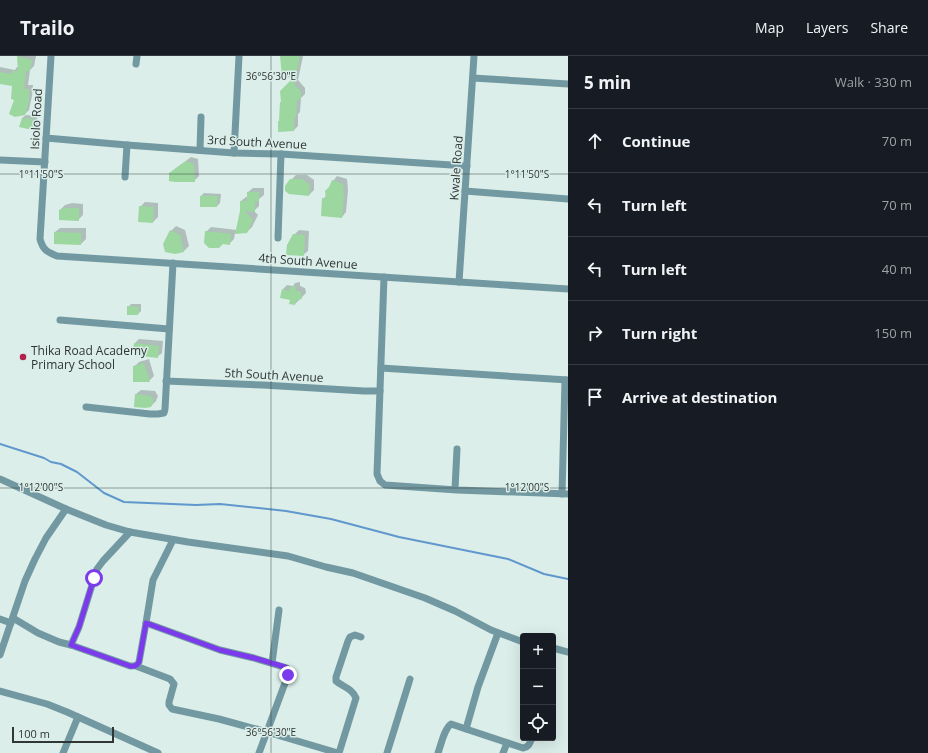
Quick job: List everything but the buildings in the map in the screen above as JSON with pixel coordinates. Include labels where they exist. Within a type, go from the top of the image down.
[{"type":"street","name":"Isiolo Road","points":[[48,253],[42,246],[40,239],[51,56]]},
{"type":"street","points":[[234,152],[239,56]]},
{"type":"street","name":"Kwale Road","points":[[459,282],[474,56]]},
{"type":"street","points":[[473,78],[568,84]]},
{"type":"street","points":[[200,150],[201,117]]},
{"type":"street","name":"3rd South Avenue","points":[[46,138],[200,150],[467,166]]},
{"type":"street","points":[[125,177],[127,145]]},
{"type":"street","points":[[278,238],[281,154]]},
{"type":"street","points":[[0,160],[45,162]]},
{"type":"street","points":[[465,191],[568,198]]},
{"type":"street","name":"4th South Avenue","points":[[48,253],[57,256],[568,289]]},
{"type":"street","points":[[86,407],[150,414],[164,413],[173,263]]},
{"type":"street","points":[[381,368],[567,380],[565,494],[385,485],[380,481],[377,474],[384,277]]},
{"type":"street","points":[[60,320],[169,329]]},
{"type":"street","name":"5th South Avenue","points":[[166,381],[380,391]]},
{"type":"street","points":[[456,489],[457,449]]},
{"type":"street","points":[[0,479],[66,509],[106,525],[130,532],[173,540],[288,556],[326,568],[353,573],[425,598],[455,611],[491,630],[520,641]]},
{"type":"street","points":[[0,655],[35,559],[46,538],[66,509]]},
{"type":"street","points":[[71,645],[79,627],[97,568],[130,532]]},
{"type":"street","points":[[136,666],[139,662],[153,580],[173,540]]},
{"type":"street","points":[[272,663],[279,610]]},
{"type":"street","points":[[0,619],[12,620],[59,642],[170,678],[174,684],[169,702],[172,709],[219,719],[338,753],[356,698],[351,690],[336,681],[336,677],[350,637],[355,635],[361,637]]},
{"type":"street","points":[[146,623],[220,650],[287,668],[288,675],[259,753]]},
{"type":"street","points":[[466,729],[478,687],[498,633]]},
{"type":"street","points":[[556,649],[568,652]]},
{"type":"street","points":[[387,753],[410,679]]},
{"type":"street","points":[[0,691],[47,704],[158,753]]},
{"type":"street","points":[[63,753],[78,717]]},
{"type":"street","points":[[438,753],[445,731],[451,724],[516,746],[526,747],[531,741]]},
{"type":"street","points":[[503,753],[507,743]]},
{"type":"waterway","points":[[0,444],[44,458],[51,462],[61,464],[77,472],[104,493],[124,502],[196,505],[220,504],[286,511],[331,519],[399,537],[508,559],[544,574],[568,579]]},
{"type":"place","name":"Thika Road Academy Primary School","points":[[23,357]]},
{"type":"route","points":[[94,578],[79,627],[71,645],[130,666],[136,666],[139,662],[143,645],[146,623],[220,650],[285,667],[288,670],[288,675]]}]
